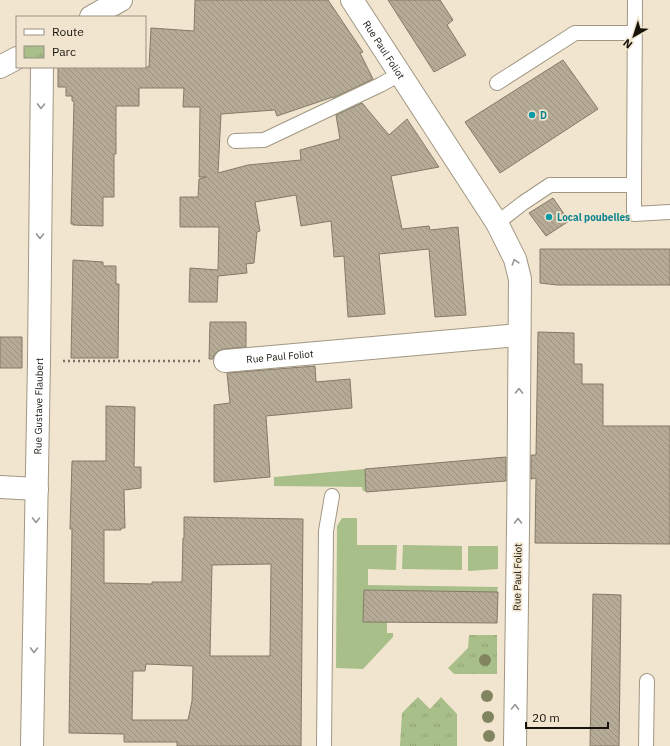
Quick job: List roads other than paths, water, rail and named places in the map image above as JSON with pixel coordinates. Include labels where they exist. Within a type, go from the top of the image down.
[{"type":"street","points":[[93,16],[121,0]]},
{"type":"street","name":"Rue Paul Foliot","points":[[352,0],[497,223],[515,259],[520,279],[515,746]]},
{"type":"street","points":[[0,67],[16,59]]},
{"type":"street","name":"Rue Gustave Flaubert","points":[[32,746],[42,68]]},
{"type":"street","name":"Rue Paul Foliot","points":[[225,361],[519,335]]},
{"type":"street","points":[[0,487],[36,489]]},
{"type":"lane","points":[[635,0],[634,214],[670,212]]},
{"type":"lane","points":[[497,83],[575,33],[635,32]]},
{"type":"lane","points":[[235,141],[264,140],[400,74]]},
{"type":"lane","points":[[497,223],[522,203],[550,186],[634,185]]},
{"type":"lane","points":[[324,746],[326,531],[332,496]]},
{"type":"lane","points":[[646,746],[647,681]]},
{"type":"place","name":"D","points":[[532,115]]},
{"type":"place","name":"Local poubelles","points":[[549,217]]}]
